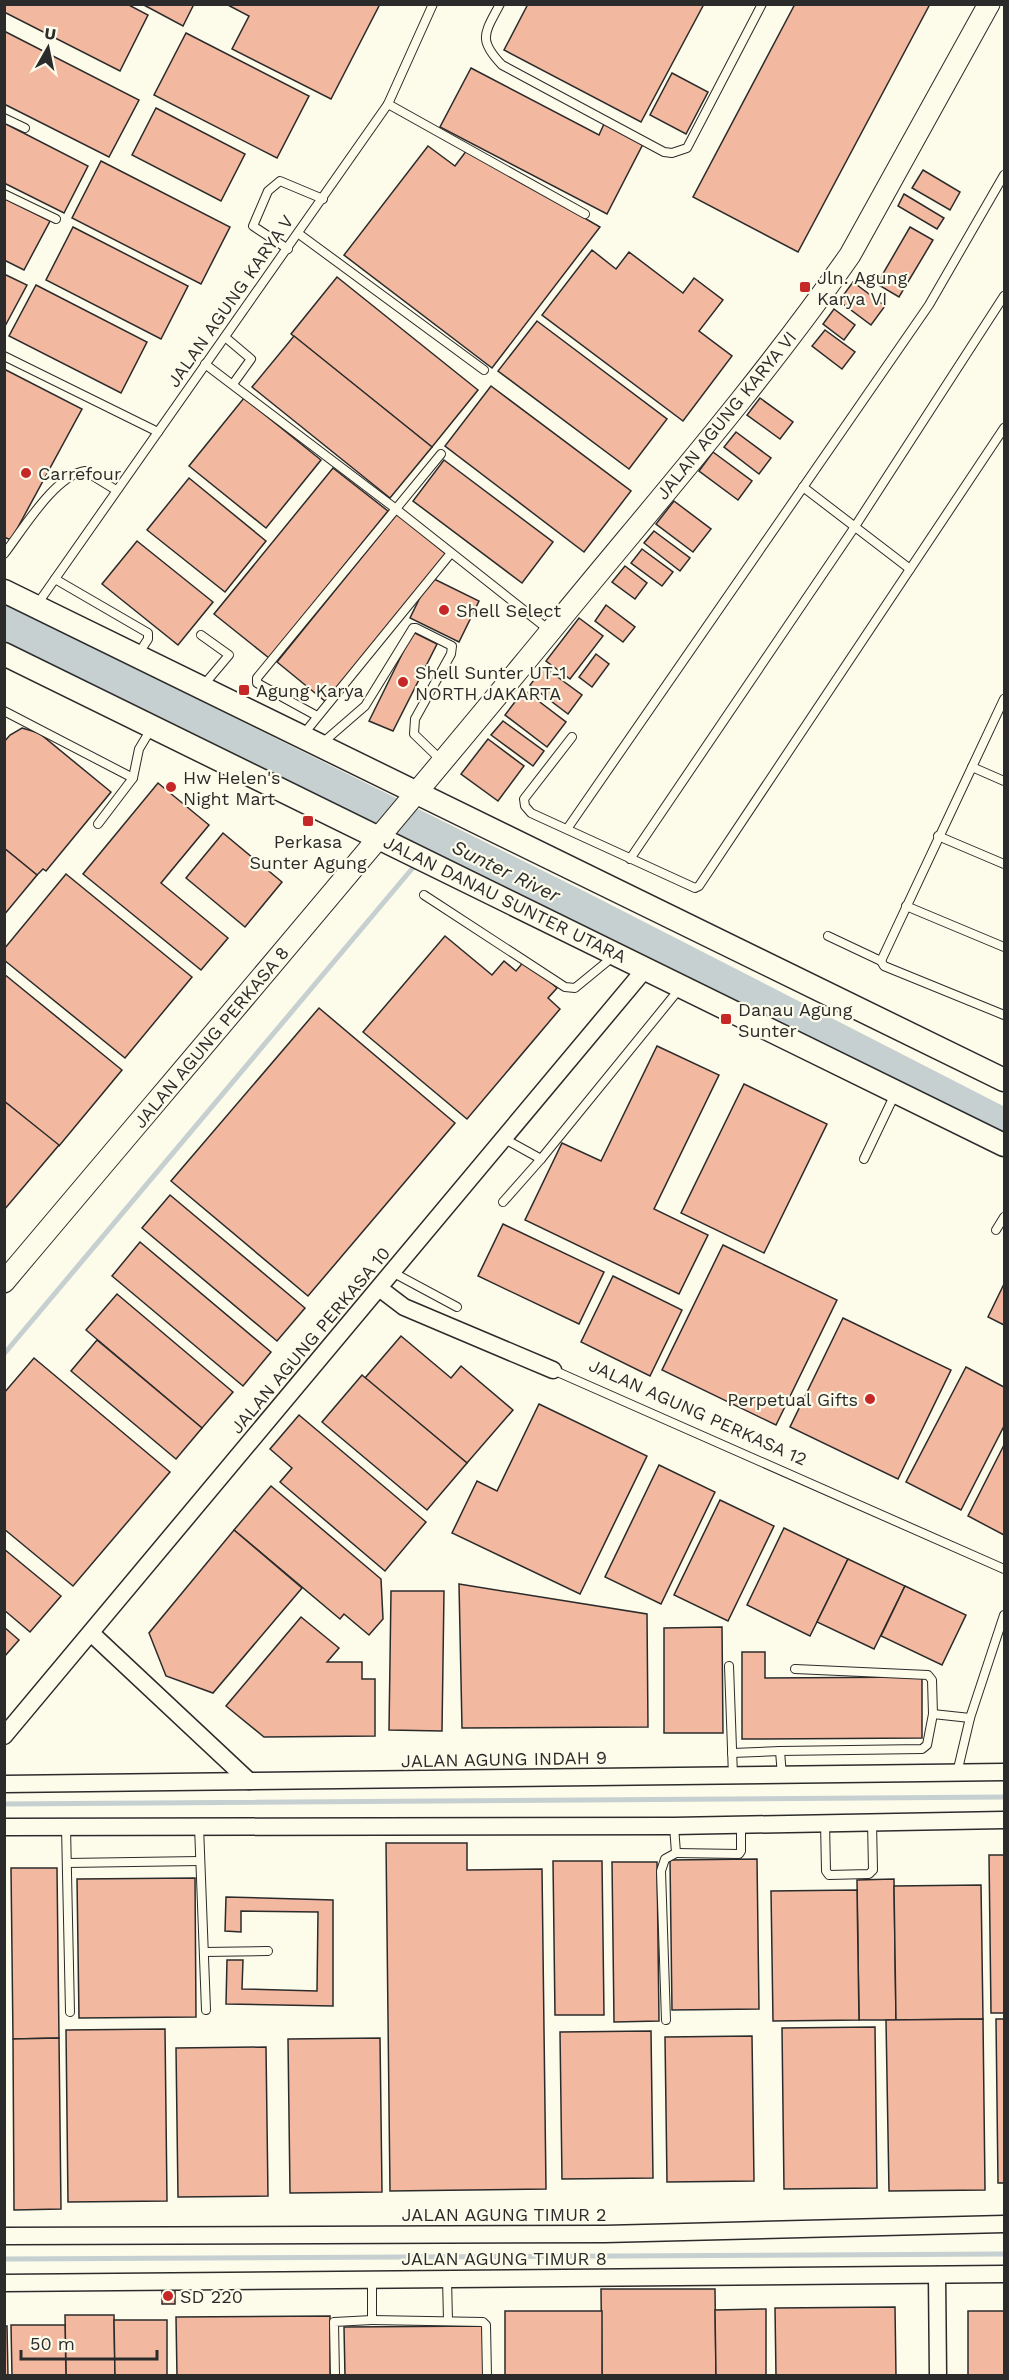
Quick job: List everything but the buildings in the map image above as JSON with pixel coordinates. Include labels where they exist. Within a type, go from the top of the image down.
[{"type":"main road","points":[[4,591],[311,741],[413,797],[1005,1080]]},
{"type":"main road","name":"JALAN DANAU SUNTER UTARA","points":[[4,654],[152,727],[386,837],[430,862],[895,1093],[1005,1144]]},
{"type":"street","name":"JALAN AGUNG KARYA VI","points":[[413,797],[444,763],[707,440],[828,286],[850,255],[989,4]]},
{"type":"street","name":"JALAN AGUNG PERKASA 8","points":[[4,1282],[386,837],[413,797]]},
{"type":"street","name":"JALAN AGUNG PERKASA 10","points":[[4,1736],[646,968]]},
{"type":"street","name":"JALAN AGUNG PERKASA 12","points":[[379,1288],[404,1307],[553,1370]]},
{"type":"street","points":[[91,1633],[249,1781]]},
{"type":"street","name":"JALAN AGUNG INDAH 9","points":[[4,1784],[1005,1772]]},
{"type":"street","points":[[4,1827],[674,1826],[1005,1820]]},
{"type":"street","name":"JALAN AGUNG TIMUR 2","points":[[4,2236],[605,2234],[1005,2224]]},
{"type":"street","points":[[937,2274],[938,2376]]},
{"type":"street","name":"JALAN AGUNG TIMUR 8","points":[[4,2283],[1005,2274]]},
{"type":"lane","name":"JALAN AGUNG KARYA V","points":[[36,606],[388,104],[433,4]]},
{"type":"lane","points":[[500,4],[485,32],[485,41],[487,49],[502,65],[664,152],[672,153],[687,148],[762,4]]},
{"type":"lane","points":[[388,104],[585,214]]},
{"type":"lane","points":[[4,118],[25,128]]},
{"type":"lane","points":[[567,830],[929,304],[1005,175]]},
{"type":"lane","points":[[288,249],[253,226],[268,191],[280,181],[323,199]]},
{"type":"lane","points":[[4,194],[56,219]]},
{"type":"lane","points":[[299,234],[484,370]]},
{"type":"lane","points":[[630,859],[854,528],[1005,296]]},
{"type":"lane","points":[[225,337],[251,359],[232,384]]},
{"type":"lane","points":[[4,356],[158,432]]},
{"type":"lane","points":[[206,364],[551,631]]},
{"type":"lane","points":[[572,737],[524,799],[525,806],[531,813],[695,888],[703,884],[909,569],[1005,428]]},
{"type":"lane","points":[[318,716],[256,681],[441,454]]},
{"type":"lane","points":[[4,554],[49,495],[73,473],[85,471],[116,490]]},
{"type":"lane","points":[[803,487],[909,569]]},
{"type":"lane","points":[[311,741],[318,716],[451,553]]},
{"type":"lane","points":[[55,579],[148,633],[148,639],[137,656]]},
{"type":"lane","points":[[311,741],[365,706],[413,628],[416,628],[452,646],[451,654],[415,719],[414,728],[414,734],[444,763]]},
{"type":"lane","points":[[201,635],[229,655],[202,687]]},
{"type":"lane","points":[[881,961],[938,836],[1004,701]]},
{"type":"lane","points":[[4,711],[133,778]]},
{"type":"lane","points":[[98,824],[133,778],[139,750],[152,727]]},
{"type":"lane","points":[[972,767],[1005,781]]},
{"type":"lane","points":[[938,836],[1005,864]]},
{"type":"lane","points":[[424,895],[565,987],[575,988],[616,954]]},
{"type":"lane","points":[[906,906],[1005,947]]},
{"type":"lane","points":[[828,936],[881,961],[884,966],[1005,1015]]},
{"type":"lane","points":[[503,1202],[541,1160],[682,986]]},
{"type":"lane","points":[[864,1159],[895,1093]]},
{"type":"lane","points":[[503,1138],[541,1160]]},
{"type":"lane","points":[[996,1230],[1005,1217]]},
{"type":"lane","points":[[392,1272],[457,1307]]},
{"type":"lane","name":"JALAN AGUNG PERKASA 12","points":[[553,1370],[1005,1569]]},
{"type":"lane","points":[[956,1774],[970,1718],[1005,1615]]},
{"type":"lane","points":[[729,1666],[733,1776]]},
{"type":"lane","points":[[732,1753],[922,1749],[927,1745],[933,1714],[932,1680],[928,1675],[795,1670]]},
{"type":"lane","points":[[933,1714],[970,1718]]},
{"type":"lane","points":[[780,1751],[782,1776]]},
{"type":"lane","points":[[825,1822],[826,1871],[829,1875],[869,1874],[873,1870],[872,1821]]},
{"type":"lane","points":[[666,2020],[661,1871],[665,1859],[676,1853],[739,1854],[741,1824]]},
{"type":"lane","points":[[199,1826],[206,2010]]},
{"type":"lane","points":[[674,1826],[676,1853]]},
{"type":"lane","points":[[66,1827],[70,2012]]},
{"type":"lane","points":[[66,1863],[200,1860]]},
{"type":"lane","points":[[204,1952],[268,1951]]},
{"type":"lane","points":[[372,2278],[372,2320]]},
{"type":"lane","points":[[447,2278],[448,2321]]},
{"type":"lane","points":[[334,2376],[334,2322],[372,2320],[479,2321],[486,2325],[487,2376]]},
{"type":"waterway","name":"Sunter River","points":[[4,622],[579,907],[1004,1125]]},
{"type":"waterway","points":[[424,854],[438,837]]},
{"type":"waterway","points":[[4,1354],[416,864]]},
{"type":"waterway","points":[[4,1804],[1004,1797]]},
{"type":"waterway","points":[[4,2259],[1004,2254]]},
{"type":"place","name":"Jln. Agung Karya VI","points":[[805,287]]},
{"type":"place","name":"Carrefour","points":[[26,473]]},
{"type":"place","name":"Shell Select","points":[[444,610]]},
{"type":"place","name":"Shell Sunter UT-1 NORTH JAKARTA","points":[[403,682]]},
{"type":"place","name":"Agung Karya","points":[[244,690]]},
{"type":"place","name":"Hw Helen's Night Mart","points":[[171,787]]},
{"type":"place","name":"Perkasa Sunter Agung","points":[[308,821]]},
{"type":"place","name":"Danau Agung Sunter","points":[[726,1019]]},
{"type":"place","name":"Perpetual Gifts","points":[[870,1399]]},
{"type":"place","name":"SD 220","points":[[168,2296]]}]
